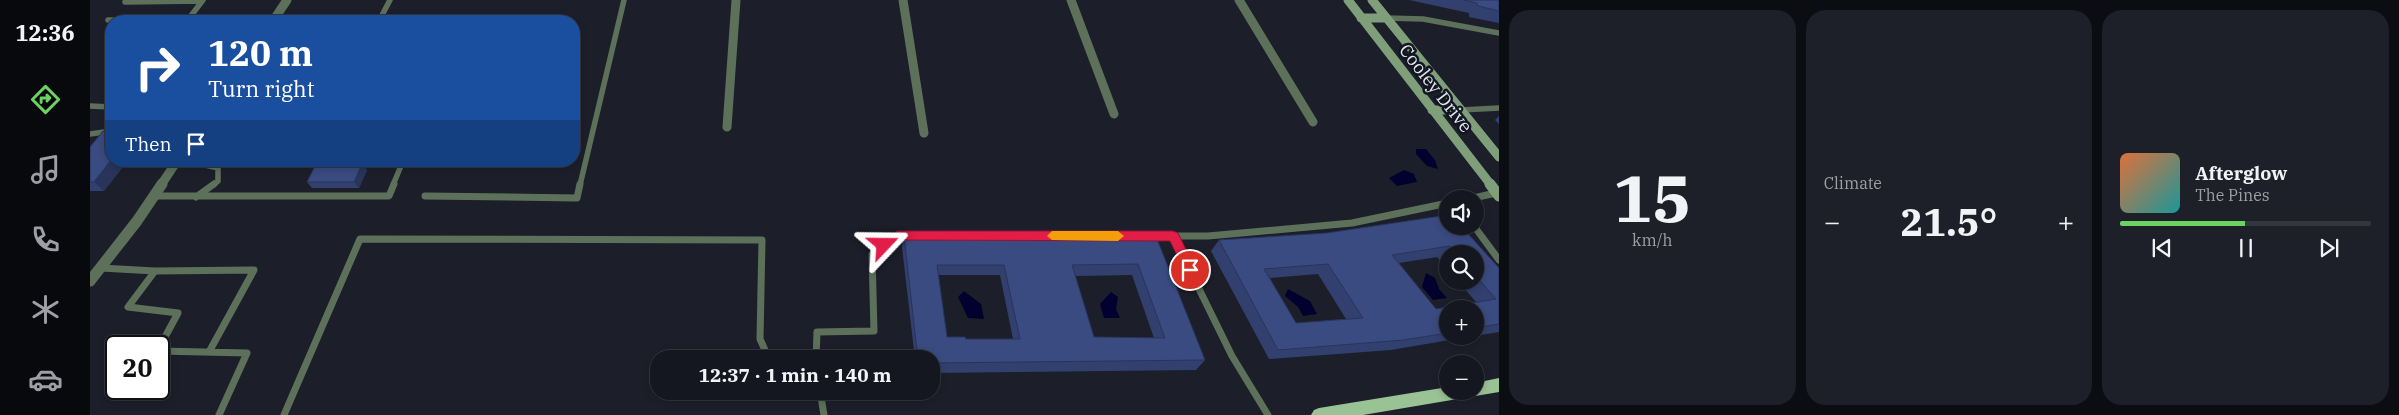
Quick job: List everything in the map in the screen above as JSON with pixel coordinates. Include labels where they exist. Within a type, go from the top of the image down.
[{"type":"main road","points":[[1484,388],[1499,385]]},
{"type":"main road","points":[[1320,415],[1439,396]]},
{"type":"street","points":[[276,15],[287,0]]},
{"type":"street","points":[[727,127],[736,0]]},
{"type":"street","points":[[903,0],[924,133]]},
{"type":"street","points":[[1071,0],[1114,114]]},
{"type":"street","points":[[1239,0],[1313,122]]},
{"type":"street","name":"Cooley Drive","points":[[1348,0],[1498,195]]},
{"type":"street","name":"Cooley Drive","points":[[1372,0],[1499,157]]},
{"type":"street","points":[[1361,18],[1386,18]]},
{"type":"street","points":[[1432,110],[1461,110]]},
{"type":"street","points":[[90,281],[174,167]]},
{"type":"lane","points":[[382,15],[390,0]]},
{"type":"lane","points":[[425,196],[577,198],[624,0]]},
{"type":"lane","points":[[125,2],[203,1]]},
{"type":"lane","points":[[192,15],[203,1]]},
{"type":"lane","points":[[1386,18],[1423,19],[1499,33]]},
{"type":"lane","points":[[90,106],[105,107]]},
{"type":"lane","points":[[1461,110],[1499,108]]},
{"type":"lane","points":[[90,134],[105,132]]},
{"type":"lane","points":[[196,197],[218,181],[218,168],[214,167]]},
{"type":"lane","points":[[154,196],[389,196],[401,167]]},
{"type":"lane","points":[[1484,197],[1498,195]]},
{"type":"lane","points":[[1144,236],[1208,236],[1352,223],[1439,205]]},
{"type":"lane","points":[[816,350],[817,332],[874,331],[872,254],[897,235],[966,236]]},
{"type":"lane","points":[[1481,235],[1499,260]]},
{"type":"lane","points":[[1173,236],[1232,356],[1268,415]]},
{"type":"lane","points":[[284,415],[360,239],[762,240],[760,339],[765,350]]},
{"type":"lane","points":[[101,268],[155,272],[254,270],[209,352]]},
{"type":"lane","points":[[155,272],[128,307],[178,313],[166,335]]},
{"type":"lane","points":[[170,350],[246,353],[219,415]]},
{"type":"lane","points":[[822,400],[824,415]]},
{"type":"shaded area","points":[[1416,149],[1426,149],[1435,160],[1438,169],[1427,166],[1416,154]]},
{"type":"shaded area","points":[[1404,170],[1414,174],[1417,182],[1397,186],[1389,178]]},
{"type":"shaded area","points":[[1426,273],[1435,278],[1439,290],[1447,298],[1433,300],[1422,287]]},
{"type":"shaded area","points":[[1288,289],[1310,301],[1317,314],[1303,316],[1298,307],[1285,296]]},
{"type":"shaded area","points":[[964,291],[981,304],[984,319],[968,318],[958,297]]},
{"type":"shaded area","points":[[1111,292],[1118,297],[1116,309],[1120,318],[1104,318],[1100,304]]},
{"type":"building","points":[[1464,0],[1499,0],[1499,11],[1478,6],[1477,3]]},
{"type":"building","points":[[105,131],[106,167],[94,182],[90,182],[90,147]]},
{"type":"building","points":[[314,167],[361,167],[354,182],[307,182]]},
{"type":"building","points":[[1439,216],[1439,235],[1469,235],[1478,245],[1439,245],[1439,248],[1392,255],[1436,309],[1439,308],[1439,334],[1403,340],[1278,350],[1219,240],[1327,233]],"holes":[[[1328,264],[1363,318],[1296,323],[1264,269]]]},
{"type":"building","points":[[1155,234],[1205,360],[940,363],[940,350],[917,350],[904,236]],"holes":[[[1138,264],[1165,338],[1094,337],[1072,265]],[[937,265],[1004,265],[1020,339],[947,337]]]},
{"type":"building","points":[[1484,251],[1499,268],[1499,324],[1484,326],[1484,301],[1496,299],[1484,285]]},
{"type":"slow traffic","points":[[1052,236],[1118,236]]},
{"type":"route","points":[[884,245],[897,235],[1173,236],[1190,270]]}]
